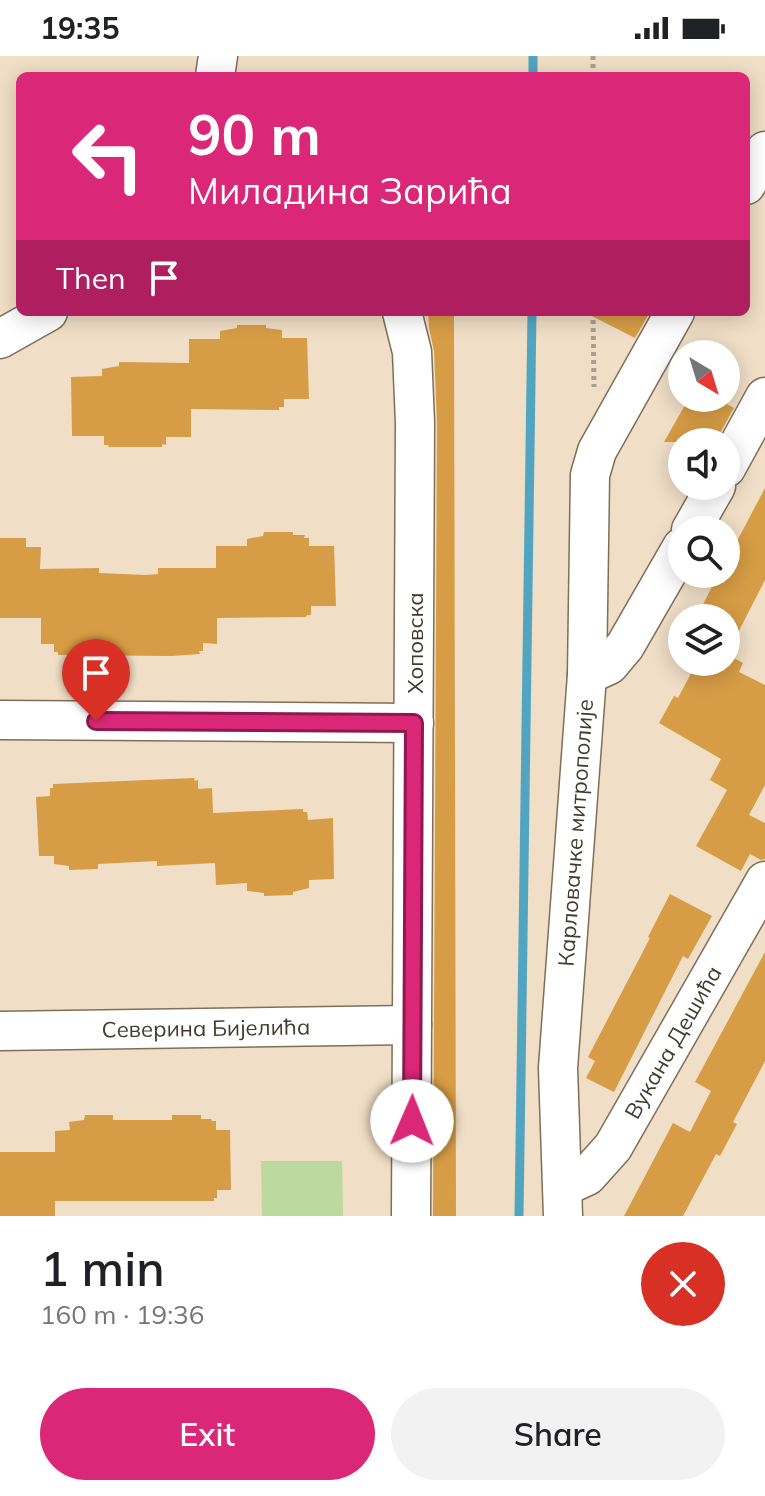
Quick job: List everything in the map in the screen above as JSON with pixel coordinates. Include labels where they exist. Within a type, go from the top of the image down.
[{"type":"street","points":[[750,178],[765,151]]},
{"type":"street","points":[[0,339],[41,316]]},
{"type":"street","name":"Хоповска","points":[[403,316],[412,352],[415,423],[411,1216]]},
{"type":"street","name":"Карловачке митрополије","points":[[563,1202],[558,1068],[587,675],[590,475],[597,451],[673,316]]},
{"type":"street","points":[[740,443],[765,397]]},
{"type":"street","points":[[587,675],[609,665],[625,646],[668,571]]},
{"type":"street","points":[[0,720],[414,723]]},
{"type":"street","name":"Вукана Дешића","points":[[563,1202],[613,1147],[765,881]]},
{"type":"street","name":"Северина Бијелића","points":[[0,1031],[412,1025]]},
{"type":"green space","points":[[261,1161],[342,1161],[343,1216],[262,1216]]},
{"type":"building","points":[[428,316],[454,316],[456,1216],[433,1216],[437,423],[434,351]]},
{"type":"building","points":[[592,316],[648,316],[635,338]]},
{"type":"building","points":[[237,325],[266,325],[266,328],[282,330],[282,338],[307,338],[309,399],[284,399],[284,407],[279,407],[279,410],[191,409],[191,437],[166,437],[166,445],[162,444],[162,447],[108,447],[104,445],[104,436],[72,436],[71,377],[102,376],[102,369],[119,366],[119,362],[189,363],[189,339],[220,339],[220,331],[237,328]]},
{"type":"building","points":[[681,412],[732,412],[723,428],[672,428]]},
{"type":"building","points":[[765,488],[765,580],[740,629],[740,604],[703,604],[711,588],[740,588],[740,535]]},
{"type":"building","points":[[264,532],[293,532],[293,535],[309,538],[309,546],[334,546],[336,606],[311,606],[311,615],[306,617],[217,618],[217,644],[203,643],[200,654],[172,656],[58,655],[54,652],[54,644],[41,644],[41,618],[0,618],[0,538],[26,538],[26,547],[41,547],[40,569],[99,568],[99,573],[146,575],[158,574],[158,568],[216,568],[216,546],[247,546],[247,539],[263,536]]},
{"type":"building","points":[[740,672],[765,685],[765,785],[749,815],[765,823],[765,859],[750,854],[741,871],[696,846],[727,790],[710,780],[721,759],[659,723],[674,696],[678,698],[690,676],[740,676]]},
{"type":"building","points":[[198,780],[198,789],[212,788],[213,813],[303,809],[307,812],[308,820],[333,818],[334,879],[309,880],[309,888],[293,892],[293,895],[264,896],[264,893],[247,891],[247,883],[216,885],[215,863],[157,866],[157,861],[98,864],[98,869],[69,870],[69,866],[54,864],[54,856],[39,856],[36,797],[50,796],[53,784]]},
{"type":"building","points":[[670,894],[712,916],[688,959],[683,956],[614,1092],[586,1078],[595,1061],[588,1057]]},
{"type":"building","points":[[765,952],[765,1061],[733,1122],[737,1124],[720,1156],[716,1154],[683,1216],[624,1216],[673,1123],[690,1132],[711,1091],[695,1082]]},
{"type":"building","points":[[85,1115],[113,1115],[113,1120],[172,1120],[172,1115],[201,1115],[201,1119],[216,1121],[216,1130],[230,1130],[231,1190],[217,1190],[214,1201],[55,1201],[55,1216],[0,1216],[0,1152],[55,1152],[55,1131],[70,1130],[69,1122],[84,1120]]},
{"type":"waterway","points":[[533,56],[533,72]]},
{"type":"waterway","points":[[519,1216],[532,316]]},
{"type":"route","points":[[96,721],[414,723],[412,1121]]}]
